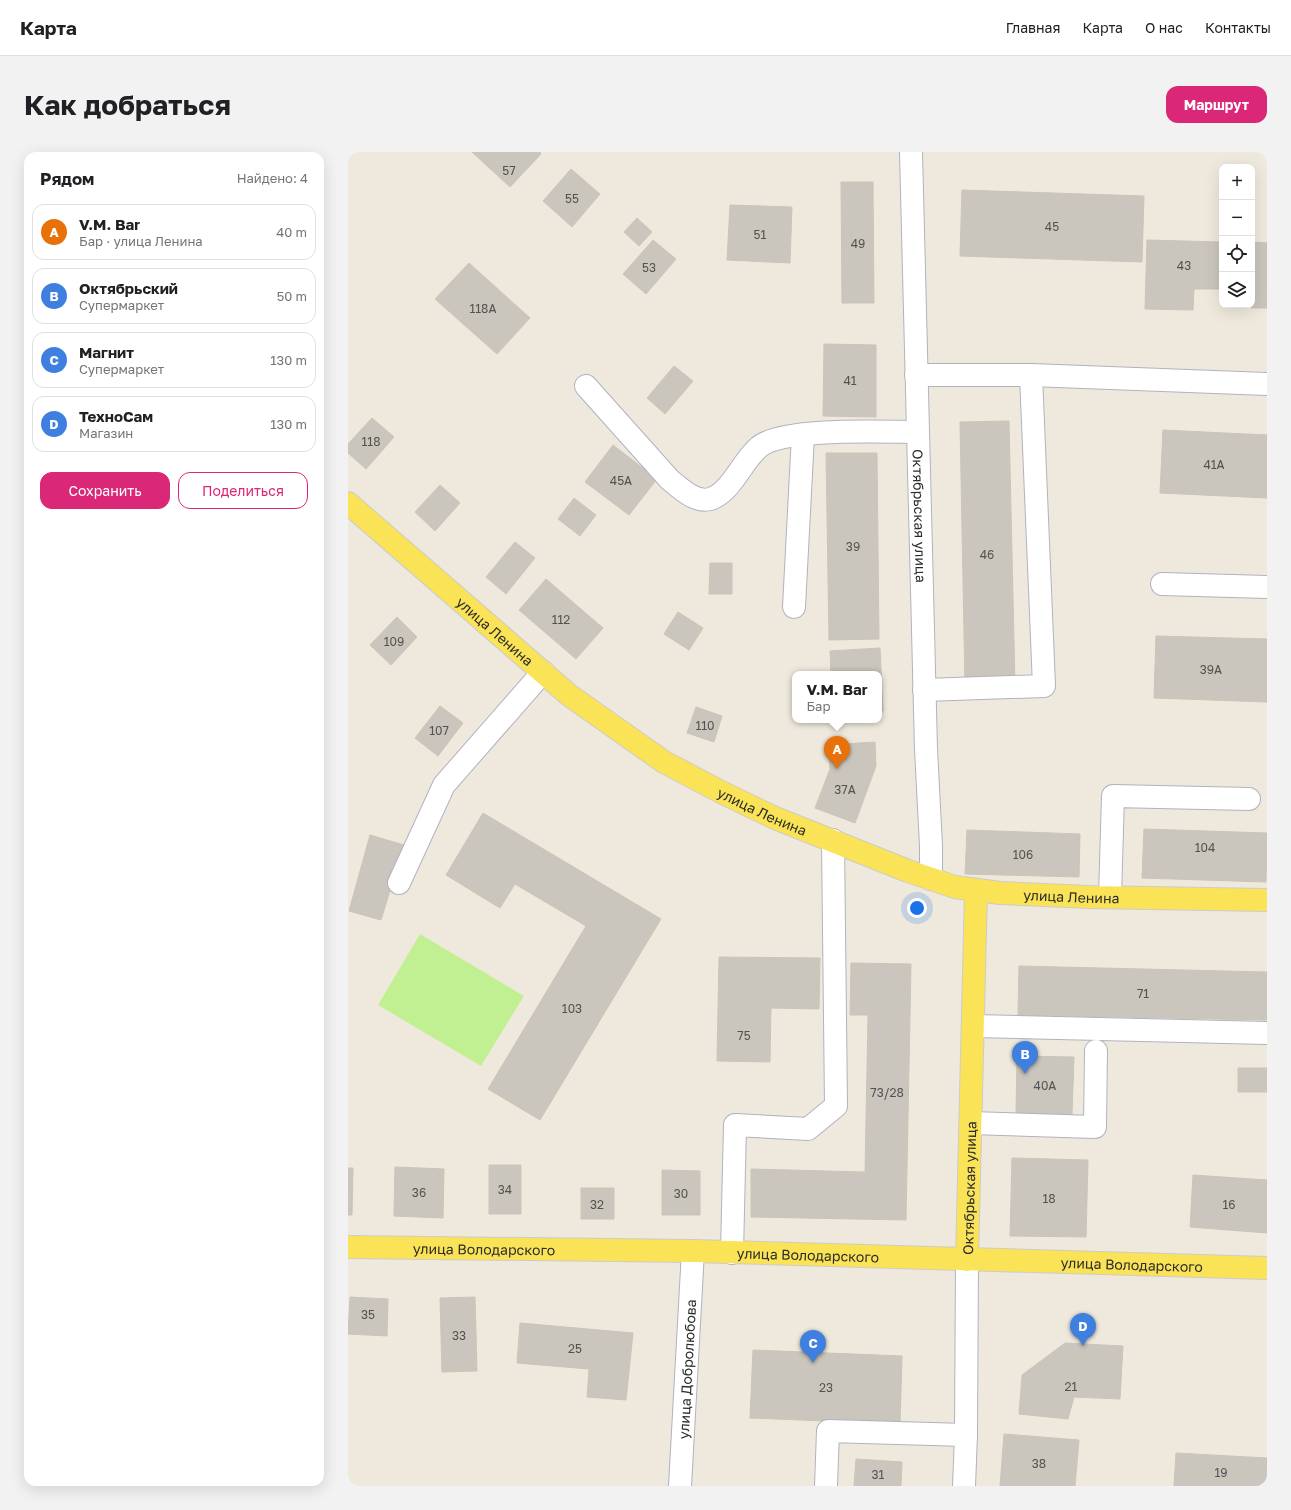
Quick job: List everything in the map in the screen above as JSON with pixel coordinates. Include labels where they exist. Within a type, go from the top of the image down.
[{"type":"main road","name":"улица Ленина","points":[[348,503],[575,700],[664,762],[775,818],[908,871],[955,887],[1000,893],[1267,900]]},
{"type":"main road","name":"Октябрьская улица","points":[[967,1260],[976,890]]},
{"type":"main road","name":"улица Володарского","points":[[348,1247],[693,1252],[1267,1268]]},
{"type":"street","name":"Октябрьская улица","points":[[911,152],[924,690],[931,846],[930,879]]},
{"type":"street","points":[[916,375],[1031,375],[1267,384]]},
{"type":"street","points":[[924,690],[1044,686],[1031,375]]},
{"type":"street","points":[[586,386],[670,480],[684,492],[700,500],[710,499],[726,489],[749,456],[760,445],[773,440],[830,432],[917,432]]},
{"type":"street","points":[[794,607],[803,435]]},
{"type":"street","points":[[1162,584],[1267,587]]},
{"type":"street","points":[[399,883],[444,785],[543,672]]},
{"type":"street","points":[[1110,897],[1113,796],[1249,799]]},
{"type":"street","points":[[732,1253],[734,1125],[808,1129],[836,1106],[833,840]]},
{"type":"street","points":[[973,1026],[1267,1033]]},
{"type":"street","points":[[971,1123],[1095,1127],[1096,1051]]},
{"type":"street","name":"улица Добролюбова","points":[[680,1486],[693,1252]]},
{"type":"street","name":"Октябрьская улица","points":[[964,1486],[966,1435],[967,1260]]},
{"type":"street","points":[[826,1486],[828,1431],[966,1435]]},
{"type":"green space","points":[[420,934],[524,996],[481,1066],[378,1005]]},
{"type":"building","points":[[472,152],[540,152],[541,154],[510,187]]},
{"type":"building","points":[[571,169],[600,194],[572,227],[543,201]]},
{"type":"building","points":[[841,182],[873,182],[874,303],[842,303]]},
{"type":"building","points":[[962,190],[1144,196],[1142,262],[960,256]]},
{"type":"building","points":[[730,205],[792,207],[790,263],[727,260]]},
{"type":"building","points":[[637,218],[652,232],[639,246],[624,232]]},
{"type":"building","points":[[653,240],[676,259],[646,294],[623,274]]},
{"type":"building","points":[[1147,240],[1219,242],[1219,289],[1194,289],[1193,310],[1145,309]]},
{"type":"building","points":[[1255,242],[1267,243],[1267,308],[1255,308]]},
{"type":"building","points":[[469,263],[530,318],[497,354],[435,299]]},
{"type":"building","points":[[824,344],[876,345],[876,417],[823,416]]},
{"type":"building","points":[[674,366],[693,381],[665,414],[647,398]]},
{"type":"building","points":[[372,418],[394,437],[366,469],[348,453],[348,444]]},
{"type":"building","points":[[1009,421],[1015,686],[965,687],[960,422]]},
{"type":"building","points":[[1163,430],[1267,435],[1267,498],[1160,493]]},
{"type":"building","points":[[613,445],[657,479],[629,515],[585,482]]},
{"type":"building","points":[[826,453],[877,453],[879,639],[829,640]]},
{"type":"building","points":[[440,485],[460,503],[435,531],[415,512]]},
{"type":"building","points":[[574,498],[596,515],[580,536],[558,519]]},
{"type":"building","points":[[515,542],[535,558],[506,594],[486,577]]},
{"type":"building","points":[[710,563],[732,563],[732,594],[709,594]]},
{"type":"building","points":[[546,579],[603,628],[576,659],[519,610]]},
{"type":"building","points":[[678,612],[703,628],[689,650],[664,634]]},
{"type":"building","points":[[397,617],[417,637],[391,665],[370,645]]},
{"type":"building","points":[[1156,636],[1267,639],[1267,702],[1154,698]]},
{"type":"building","points":[[880,648],[881,671],[831,671],[830,651]]},
{"type":"building","points":[[882,690],[883,711],[882,711]]},
{"type":"building","points":[[440,706],[463,723],[438,756],[415,738]]},
{"type":"building","points":[[696,707],[722,716],[714,742],[687,733]]},
{"type":"building","points":[[875,742],[876,766],[855,823],[815,808],[830,769],[828,745]]},
{"type":"building","points":[[483,813],[661,919],[540,1120],[488,1089],[586,926],[515,884],[500,908],[446,875]]},
{"type":"building","points":[[1144,829],[1267,833],[1266,882],[1142,878]]},
{"type":"building","points":[[967,830],[1080,834],[1079,877],[965,874]]},
{"type":"building","points":[[370,835],[404,845],[381,920],[349,911]]},
{"type":"building","points":[[719,957],[820,958],[819,1009],[771,1008],[770,1062],[717,1061]]},
{"type":"building","points":[[851,963],[911,964],[906,1220],[751,1217],[751,1169],[865,1172],[868,1015],[850,1015]]},
{"type":"building","points":[[1019,966],[1267,972],[1267,1020],[1018,1015]]},
{"type":"building","points":[[1017,1056],[1074,1057],[1072,1114],[1016,1113]]},
{"type":"building","points":[[1238,1068],[1267,1068],[1267,1092],[1238,1092]]},
{"type":"building","points":[[1012,1158],[1088,1160],[1086,1237],[1010,1236]]},
{"type":"building","points":[[489,1165],[521,1165],[521,1214],[489,1214]]},
{"type":"building","points":[[395,1167],[444,1169],[443,1218],[394,1216]]},
{"type":"building","points":[[348,1168],[353,1168],[352,1215],[348,1215]]},
{"type":"building","points":[[662,1170],[700,1171],[700,1215],[662,1215]]},
{"type":"building","points":[[1193,1175],[1267,1180],[1267,1233],[1190,1227]]},
{"type":"building","points":[[581,1188],[614,1188],[614,1219],[581,1219]]},
{"type":"building","points":[[350,1297],[388,1299],[387,1336],[348,1334]]},
{"type":"building","points":[[475,1297],[477,1371],[442,1372],[440,1298]]},
{"type":"building","points":[[520,1323],[633,1333],[626,1400],[587,1397],[589,1369],[517,1363]]},
{"type":"building","points":[[1065,1343],[1123,1346],[1120,1399],[1074,1397],[1068,1419],[1019,1414],[1022,1375]]},
{"type":"building","points":[[753,1350],[902,1356],[900,1424],[750,1418]]},
{"type":"building","points":[[1004,1434],[1079,1440],[1075,1486],[1000,1486]]},
{"type":"building","points":[[1176,1453],[1267,1458],[1267,1486],[1174,1486]]},
{"type":"building","points":[[856,1459],[902,1462],[901,1486],[854,1486]]},
{"type":"place","name":"V.M. Bar","points":[[837,769]]},
{"type":"place","name":"Октябрьский","points":[[1025,1074]]},
{"type":"place","name":"ТехноСам","points":[[1083,1346]]},
{"type":"place","name":"Магнит","points":[[813,1363]]}]
